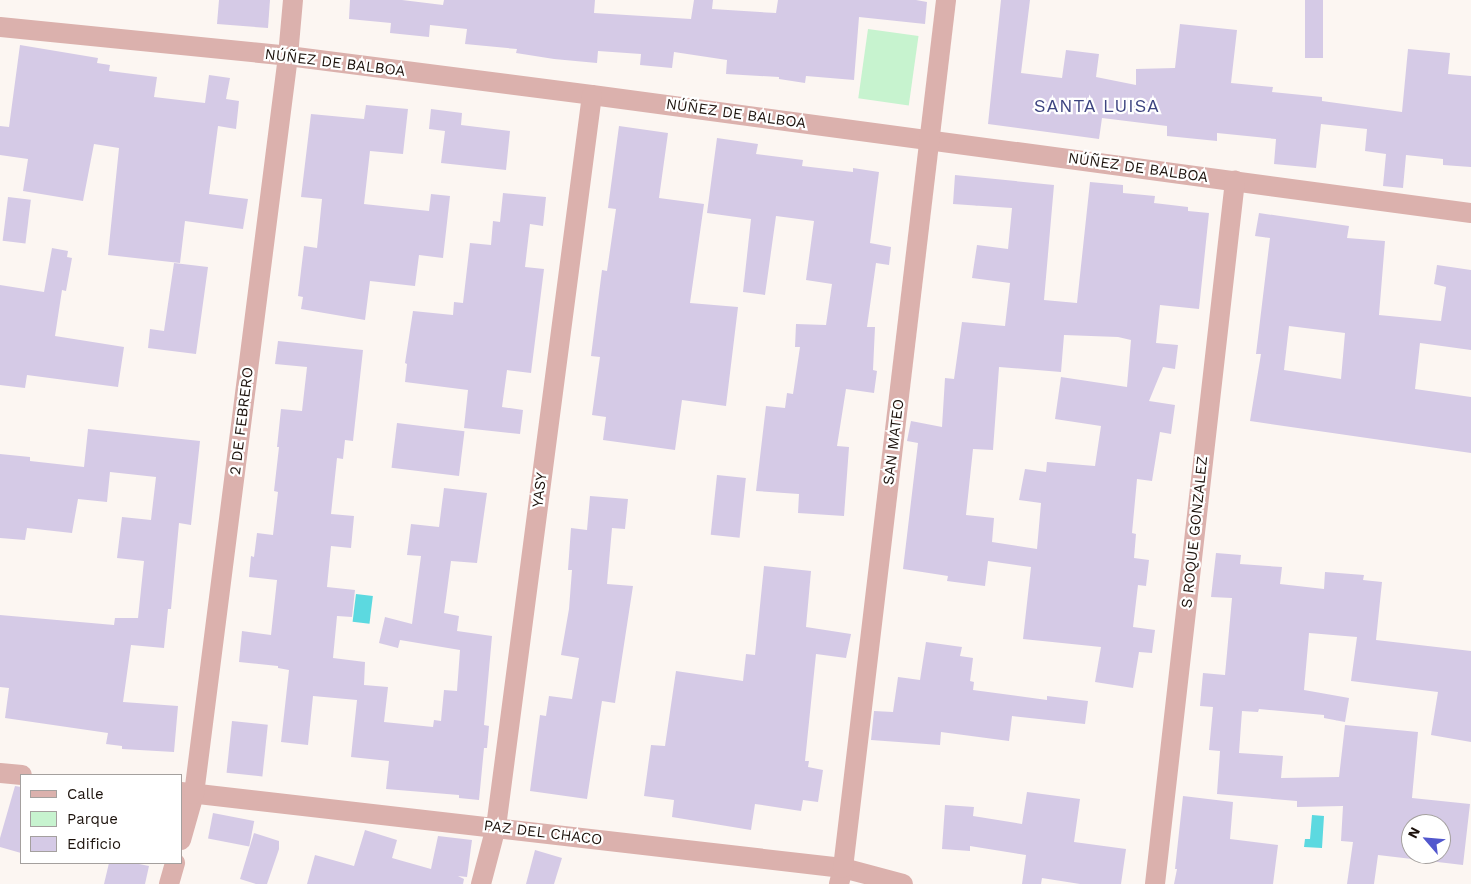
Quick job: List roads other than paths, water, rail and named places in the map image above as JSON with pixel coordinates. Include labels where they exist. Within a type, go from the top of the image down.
[{"type":"street","name":"2 DE FEBRERO","points":[[182,832],[288,56],[293,0]]},
{"type":"street","name":"SAN MATEO","points":[[841,876],[946,0]]},
{"type":"street","name":"NÚÑEZ DE BALBOA","points":[[0,27],[288,56],[1471,213]]},
{"type":"street","name":"YASY","points":[[481,884],[496,828],[592,95]]},
{"type":"street","name":"S ROQUE GONZALEZ","points":[[1155,884],[1234,181]]},
{"type":"street","points":[[0,773],[20,775]]},
{"type":"street","name":"PAZ DEL CHACO","points":[[187,793],[496,828],[903,884]]},
{"type":"street","points":[[169,884],[175,864]]},
{"type":"water","points":[[356,594],[373,596],[369,624],[353,622]]},
{"type":"water","points":[[1312,815],[1324,816],[1322,848],[1304,847],[1305,839],[1310,839]]},
{"type":"district","name":"SANTA LUISA","points":[[1097,106]]}]
